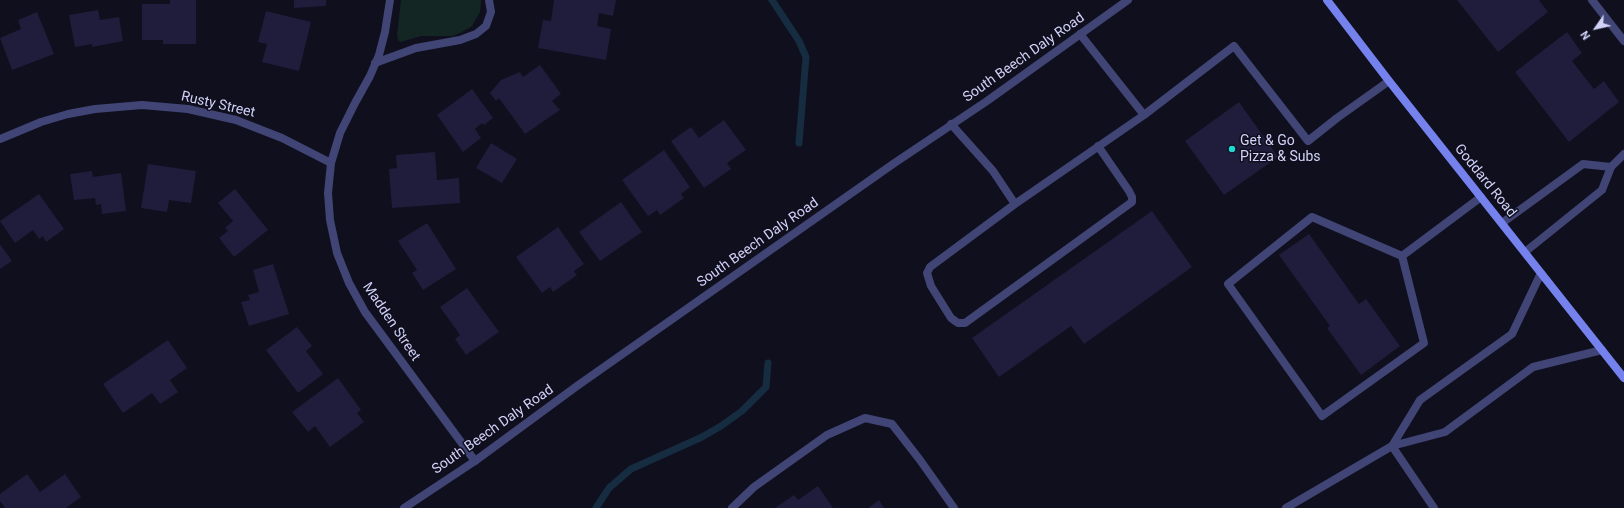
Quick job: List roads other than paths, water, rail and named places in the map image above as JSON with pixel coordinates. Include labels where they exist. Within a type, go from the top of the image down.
[{"type":"main road","name":"Goddard Road","points":[[1327,0],[1389,81],[1624,378]]},
{"type":"street","name":"Madden Street","points":[[390,0],[385,32],[375,63],[340,133],[331,163],[328,193],[330,220],[337,253],[349,283],[365,312],[475,461]]},
{"type":"street","points":[[375,63],[416,48],[460,40],[476,34],[486,26],[491,12],[489,0]]},
{"type":"street","name":"South Beech Daly Road","points":[[404,508],[475,461],[584,381],[951,124],[987,101],[1128,0]]},
{"type":"street","points":[[1592,0],[1624,41]]},
{"type":"street","points":[[1080,34],[1144,115]]},
{"type":"street","points":[[1098,146],[1129,191],[1132,196],[1132,202],[965,323],[958,323],[951,318],[931,286],[927,273],[930,267],[1014,204],[1098,146],[1144,115],[1234,46],[1308,141],[1337,118],[1389,81]]},
{"type":"street","name":"Rusty Street","points":[[0,140],[41,122],[68,114],[95,109],[142,106],[188,109],[236,120],[282,138],[331,163]]},
{"type":"street","points":[[951,124],[993,171],[1014,204]]},
{"type":"street","points":[[1525,252],[1602,190],[1611,167],[1624,154]]},
{"type":"street","points":[[1502,223],[1583,164],[1611,167]]},
{"type":"street","points":[[1402,256],[1481,197]]},
{"type":"street","points":[[1312,216],[1402,256],[1424,343],[1322,416],[1228,284],[1312,216]]},
{"type":"street","points":[[1392,446],[1420,400],[1512,334],[1541,273]]},
{"type":"street","points":[[1286,508],[1392,446],[1445,432],[1533,367],[1602,350]]},
{"type":"street","points":[[732,508],[754,487],[827,435],[866,418],[892,424],[954,508]]},
{"type":"street","points":[[1392,446],[1434,508]]},
{"type":"waterway","points":[[772,0],[799,41],[806,57],[799,143]]},
{"type":"waterway","points":[[596,508],[609,488],[631,469],[702,437],[742,411],[766,387],[768,363]]},
{"type":"place","name":"Get & Go Pizza & Subs","points":[[1232,149]]}]
